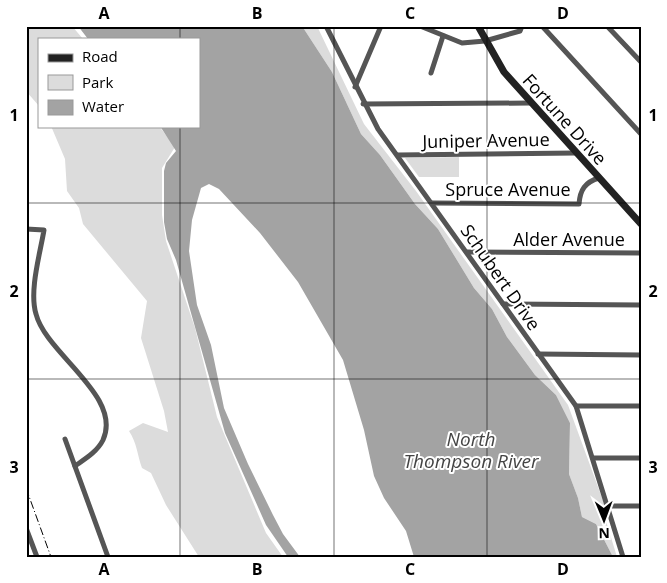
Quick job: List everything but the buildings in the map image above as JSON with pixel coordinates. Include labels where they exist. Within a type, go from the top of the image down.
[{"type":"main road","name":"Fortune Drive","points":[[478,26],[504,72],[641,224]]},
{"type":"street","name":"Schubert Drive","points":[[326,26],[363,104],[378,129],[576,406],[609,506],[623,557]]},
{"type":"street","points":[[355,87],[381,26]]},
{"type":"street","points":[[420,26],[462,43],[485,41],[520,31],[522,26]]},
{"type":"street","points":[[542,26],[641,134]]},
{"type":"street","points":[[607,26],[641,62]]},
{"type":"street","points":[[431,72],[443,36]]},
{"type":"street","points":[[363,104],[530,103]]},
{"type":"street","name":"Juniper Avenue","points":[[398,155],[576,153]]},
{"type":"street","name":"Spruce Avenue","points":[[432,203],[578,204],[579,193],[584,186],[599,178]]},
{"type":"street","points":[[26,229],[44,230],[33,298],[42,331],[96,395],[103,408],[107,424],[103,440],[94,452],[75,466]]},
{"type":"street","name":"Alder Avenue","points":[[467,252],[641,253]]},
{"type":"street","points":[[503,304],[641,305]]},
{"type":"street","points":[[538,354],[641,354]]},
{"type":"street","points":[[576,406],[641,406]]},
{"type":"street","points":[[66,439],[108,557]]},
{"type":"street","points":[[594,458],[641,458]]},
{"type":"street","points":[[609,506],[641,506]]},
{"type":"street","points":[[26,528],[37,557]]},
{"type":"green space","points":[[26,26],[72,26],[82,38],[38,38],[38,105],[26,91]]},
{"type":"green space","points":[[302,26],[317,26],[364,124],[416,191],[568,405],[605,506],[602,508],[617,557],[613,557],[596,524],[582,517],[578,498],[569,474],[570,423],[556,395],[535,375],[507,337],[492,309],[474,288],[438,229],[415,204],[380,155],[361,134],[332,72]]},
{"type":"green space","points":[[52,128],[161,128],[175,147],[162,168],[162,215],[166,241],[195,328],[217,417],[266,533],[283,557],[199,557],[166,505],[151,473],[142,468],[132,435],[129,431],[143,423],[168,432],[164,411],[141,338],[147,301],[83,224],[79,208],[67,191],[65,159]]},
{"type":"green space","points":[[459,157],[459,177],[419,177],[405,158]]},
{"type":"water","name":"North Thompson River","points":[[78,26],[302,26],[332,72],[361,134],[380,155],[415,204],[438,229],[474,288],[492,309],[507,337],[535,375],[556,395],[570,423],[569,474],[578,498],[582,517],[596,524],[613,557],[414,557],[406,531],[384,498],[374,476],[364,430],[343,360],[298,282],[260,233],[219,189],[209,184],[201,188],[192,220],[189,251],[197,305],[211,345],[224,408],[273,515],[283,534],[300,557],[288,557],[266,525],[225,433],[176,260],[167,239],[164,222],[164,171],[166,163],[176,151],[161,128],[200,128],[200,38],[87,38]]},
{"type":"railway","points":[[26,488],[51,557]]}]
